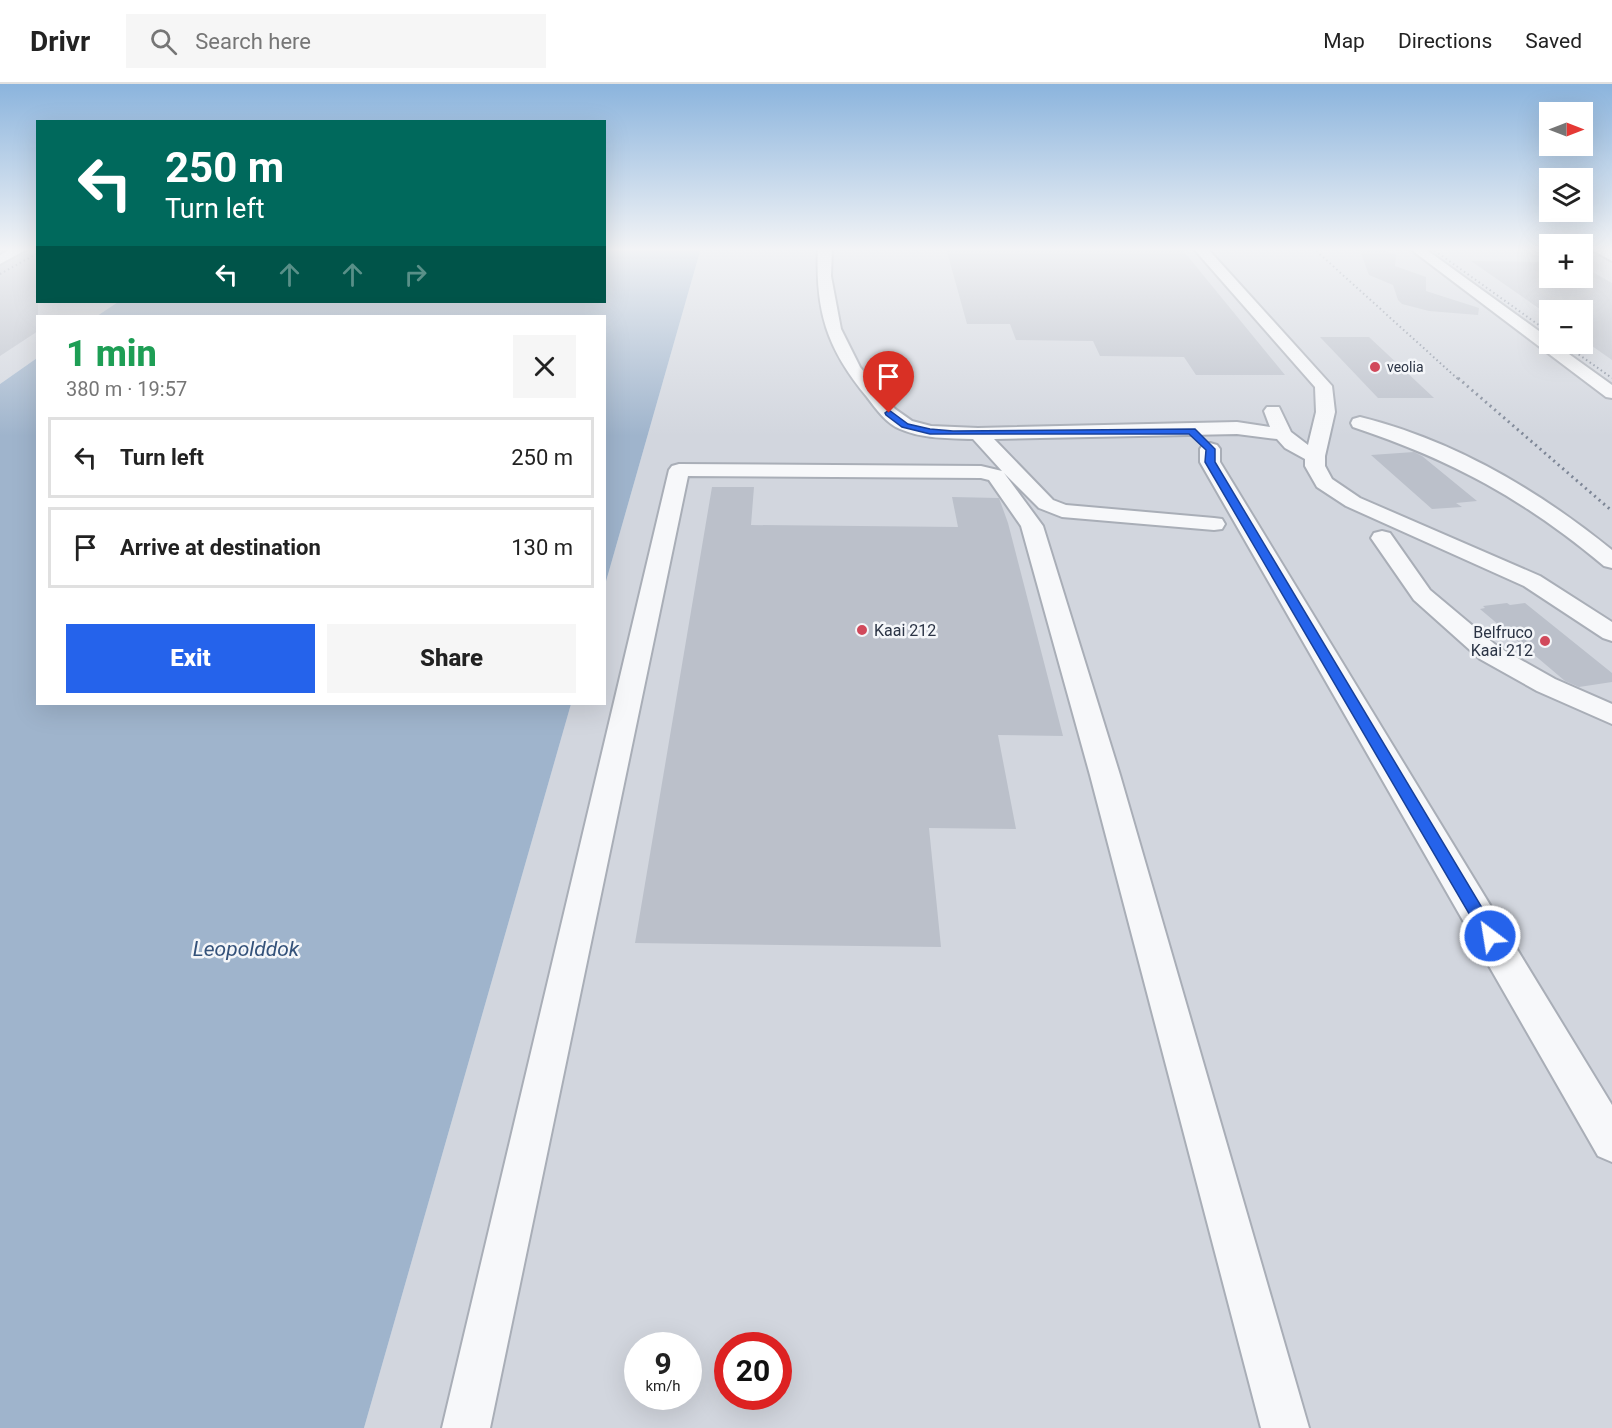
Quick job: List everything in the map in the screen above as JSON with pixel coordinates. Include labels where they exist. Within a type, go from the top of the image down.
[{"type":"street","points":[[830,311],[833,328],[852,369],[889,413],[905,425],[930,432],[1212,448],[1237,428],[1281,434],[1301,450],[1314,456]]},
{"type":"street","points":[[1256,311],[1323,386],[1327,395],[1327,405],[1314,456],[1315,466],[1324,483],[1353,502],[1532,581],[1612,633]]},
{"type":"street","points":[[1501,311],[1612,393]]},
{"type":"street","points":[[1273,411],[1281,434]]},
{"type":"street","points":[[1360,423],[1438,450],[1498,478],[1538,503],[1612,561]]},
{"type":"street","points":[[978,434],[1046,504],[1062,511],[1214,524]]},
{"type":"street","points":[[1212,448],[1210,462],[1612,1142]]},
{"type":"street","points":[[465,1428],[679,470],[690,470],[981,472],[996,476],[1032,526],[1108,786],[1285,1428]]},
{"type":"street","points":[[1382,538],[1422,595],[1489,653],[1546,685],[1612,715]]},
{"type":"shaded area","points":[[0,311],[105,311],[98,315],[36,315],[36,359],[0,384]]},
{"type":"shaded area","points":[[683,311],[1539,311],[1539,354],[1593,354],[1593,311],[1612,311],[1612,1428],[364,1428],[571,705],[606,705],[606,581]]},
{"type":"water","points":[[105,311],[683,311],[606,581],[606,315],[98,315]]},
{"type":"water","name":"Leopolddok","points":[[36,359],[36,705],[571,705],[364,1428],[0,1428],[0,384]]},
{"type":"building","points":[[0,311],[38,311],[36,332],[0,356]]},
{"type":"building","points":[[963,311],[1232,311],[1285,375],[1196,375],[1184,357],[1100,356],[1093,341],[1016,340],[1010,324],[967,324]]},
{"type":"building","points":[[1428,311],[1479,311],[1478,315]]},
{"type":"building","points":[[1593,311],[1612,311],[1612,360],[1593,347]]},
{"type":"building","name":"veolia","points":[[1320,337],[1369,337],[1434,398],[1378,398]]},
{"type":"building","points":[[1414,452],[1477,501],[1456,503],[1462,507],[1432,509],[1371,455]]},
{"type":"building","name":"Kaai 212","points":[[712,487],[754,487],[751,525],[958,527],[952,497],[999,498],[1008,523],[1063,736],[998,735],[1016,829],[929,828],[941,947],[635,943]]},
{"type":"building","name":"Belfruco Kaai 212","points":[[1507,603],[1510,605],[1525,603],[1612,673],[1612,682],[1579,687],[1565,681],[1480,609],[1485,608],[1483,606]]},
{"type":"railway","points":[[1382,311],[1459,380]]},
{"type":"railway","points":[[1519,311],[1539,325]]},
{"type":"railway","points":[[1578,354],[1612,378]]},
{"type":"railway","points":[[1458,378],[1612,511]]},
{"type":"place","name":"veolia","points":[[1375,367]]},
{"type":"place","name":"Kaai 212","points":[[862,630]]},
{"type":"place","name":"Belfruco Kaai 212","points":[[1545,641]]},
{"type":"route","points":[[889,413],[905,425],[930,432],[999,434],[1191,431],[1210,449],[1210,462],[1490,936]]}]
